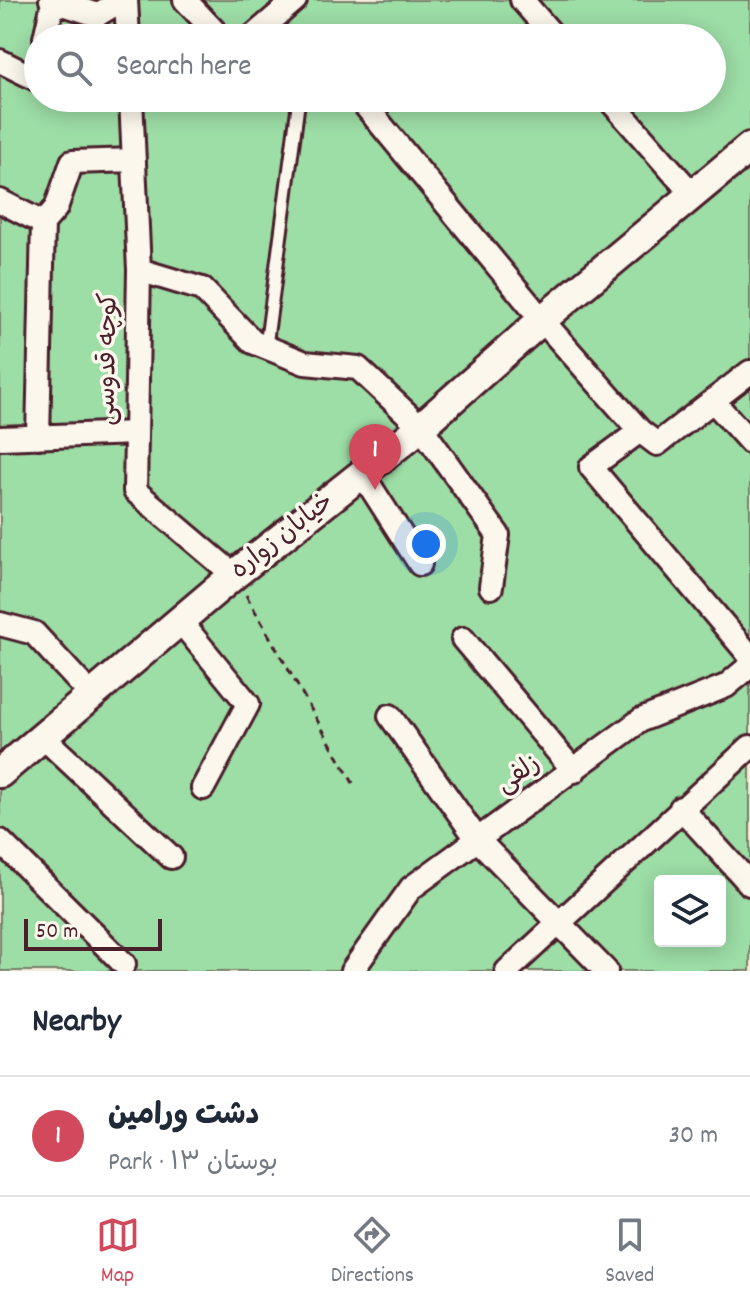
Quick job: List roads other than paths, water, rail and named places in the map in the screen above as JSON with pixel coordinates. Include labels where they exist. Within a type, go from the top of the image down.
[{"type":"street","points":[[48,24],[52,1],[97,15],[124,0],[127,24]]},
{"type":"street","points":[[185,0],[208,24]]},
{"type":"street","points":[[267,24],[295,0]]},
{"type":"street","points":[[522,0],[543,24]]},
{"type":"street","points":[[0,61],[24,73]]},
{"type":"street","name":"کوچه قدوسی","points":[[132,112],[139,270],[135,491],[234,575]]},
{"type":"street","points":[[371,112],[542,320],[640,431],[657,444],[750,372]]},
{"type":"street","points":[[620,112],[693,195]]},
{"type":"street","name":"خیابان زواره","points":[[0,773],[234,575],[421,427],[542,320],[750,147]]},
{"type":"street","points":[[38,437],[43,223],[56,208],[72,162],[134,160]]},
{"type":"street","points":[[0,201],[43,223]]},
{"type":"street","points":[[139,270],[202,289],[253,342],[305,363],[358,368],[421,427],[498,535],[491,587]]},
{"type":"street","points":[[714,402],[750,442]]},
{"type":"street","points":[[640,431],[591,467],[750,656]]},
{"type":"street","points":[[0,438],[136,433]]},
{"type":"street","points":[[363,475],[420,564]]},
{"type":"street","points":[[181,622],[248,704],[203,788]]},
{"type":"street","points":[[0,624],[34,633],[92,696]]},
{"type":"street","points":[[463,639],[574,771]]},
{"type":"street","name":"زلفی","points":[[353,971],[411,888],[641,720],[726,686],[750,666]]},
{"type":"street","points":[[390,716],[477,839],[606,971]]},
{"type":"street","points":[[43,737],[171,857]]},
{"type":"street","points":[[507,971],[750,747]]},
{"type":"street","points":[[681,808],[750,884]]},
{"type":"street","points":[[0,841],[124,964]]},
{"type":"lane","points":[[266,346],[297,112]]},
{"type":"place","name":"دشت ورامین","points":[[375,490]]}]
